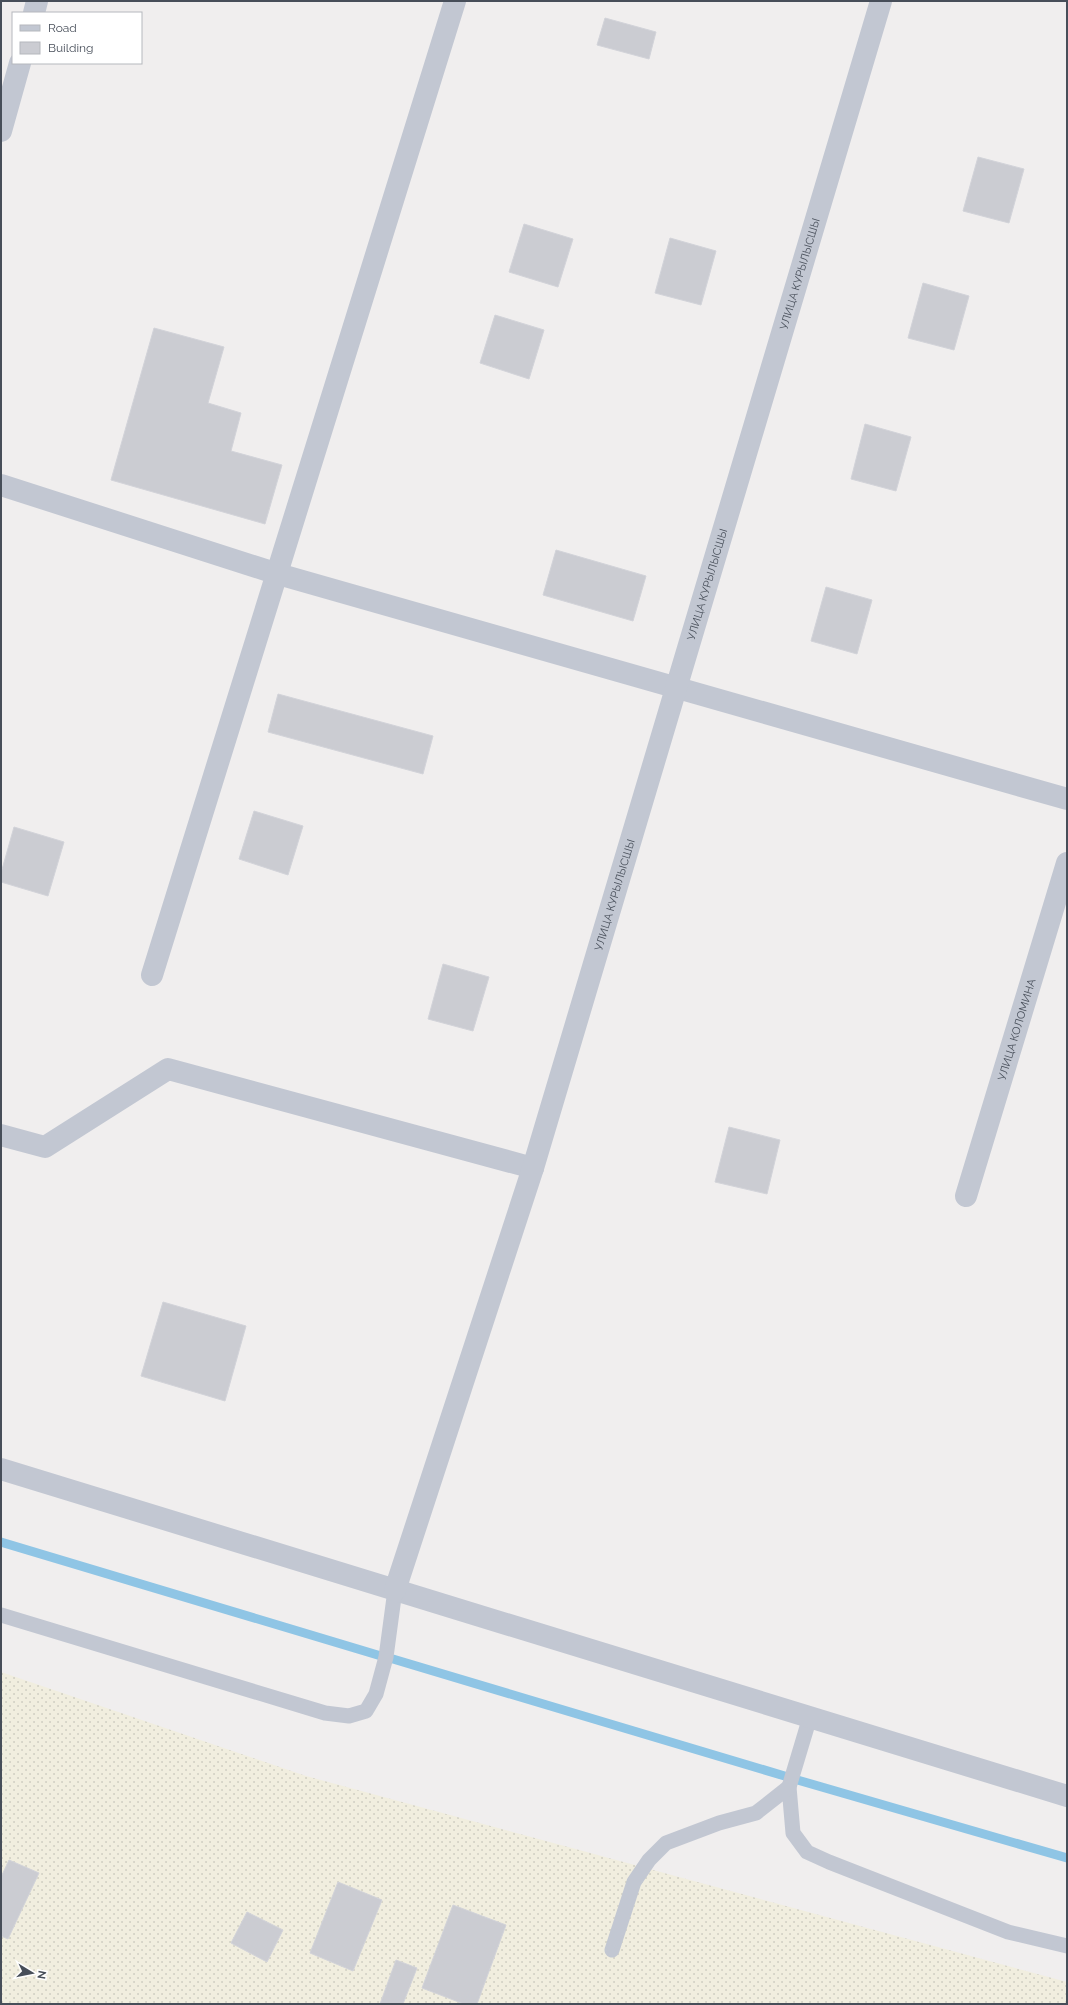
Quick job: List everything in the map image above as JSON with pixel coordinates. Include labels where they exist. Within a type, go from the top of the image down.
[{"type":"street","points":[[34,12],[37,1]]},
{"type":"street","points":[[152,975],[455,1]]},
{"type":"street","name":"УЛИЦА КУРЫЛЫСШЫ","points":[[395,1590],[533,1168],[881,1]]},
{"type":"street","points":[[1,131],[20,64]]},
{"type":"street","points":[[1,485],[278,574],[1067,799]]},
{"type":"street","name":"УЛИЦА КОЛОМИНА","points":[[966,1196],[1067,863]]},
{"type":"street","points":[[1,1135],[45,1147],[168,1070],[533,1168]]},
{"type":"street","points":[[1,1469],[1067,1796]]},
{"type":"lane","points":[[1,1615],[325,1713],[349,1716],[366,1711],[376,1694],[386,1657],[395,1590]]},
{"type":"lane","points":[[810,1717],[789,1787],[793,1833],[807,1852],[1008,1932],[1067,1946]]},
{"type":"lane","points":[[612,1950],[634,1882],[649,1860],[666,1843],[719,1823],[756,1813],[789,1787]]},
{"type":"sand","points":[[1,1672],[306,1776],[1067,1982],[1067,2004],[1,2004]]},
{"type":"building","points":[[605,18],[656,32],[649,59],[597,45]]},
{"type":"building","points":[[978,157],[1024,169],[1009,223],[963,211]]},
{"type":"building","points":[[524,224],[573,239],[558,287],[509,272]]},
{"type":"building","points":[[670,238],[716,251],[701,305],[655,293]]},
{"type":"building","points":[[923,283],[969,296],[954,350],[908,338]]},
{"type":"building","points":[[495,315],[544,330],[529,379],[480,363]]},
{"type":"building","points":[[154,328],[224,347],[208,403],[241,413],[231,451],[282,465],[265,524],[111,480]]},
{"type":"building","points":[[865,424],[911,437],[896,491],[851,479]]},
{"type":"building","points":[[556,550],[646,576],[633,621],[543,595]]},
{"type":"building","points":[[826,587],[872,600],[857,654],[811,641]]},
{"type":"building","points":[[278,694],[433,736],[423,774],[268,732]]},
{"type":"building","points":[[254,811],[303,826],[288,875],[239,859]]},
{"type":"building","points":[[14,827],[64,842],[48,896],[1,882],[1,873]]},
{"type":"building","points":[[443,964],[489,977],[473,1031],[428,1019]]},
{"type":"building","points":[[729,1127],[780,1140],[767,1194],[715,1182]]},
{"type":"building","points":[[163,1302],[246,1326],[225,1401],[141,1376]]},
{"type":"building","points":[[9,1860],[39,1873],[8,1939],[1,1936],[1,1877]]},
{"type":"building","points":[[338,1882],[382,1900],[353,1971],[310,1953]]},
{"type":"building","points":[[453,1905],[506,1925],[477,2004],[464,2004],[422,1988]]},
{"type":"building","points":[[247,1912],[283,1930],[267,1962],[231,1943]]},
{"type":"building","points":[[396,1960],[417,1968],[403,2004],[380,2004]]},
{"type":"waterway","points":[[1,1542],[381,1656]]},
{"type":"waterway","points":[[393,1659],[788,1777]]},
{"type":"waterway","points":[[794,1779],[1067,1858]]}]
